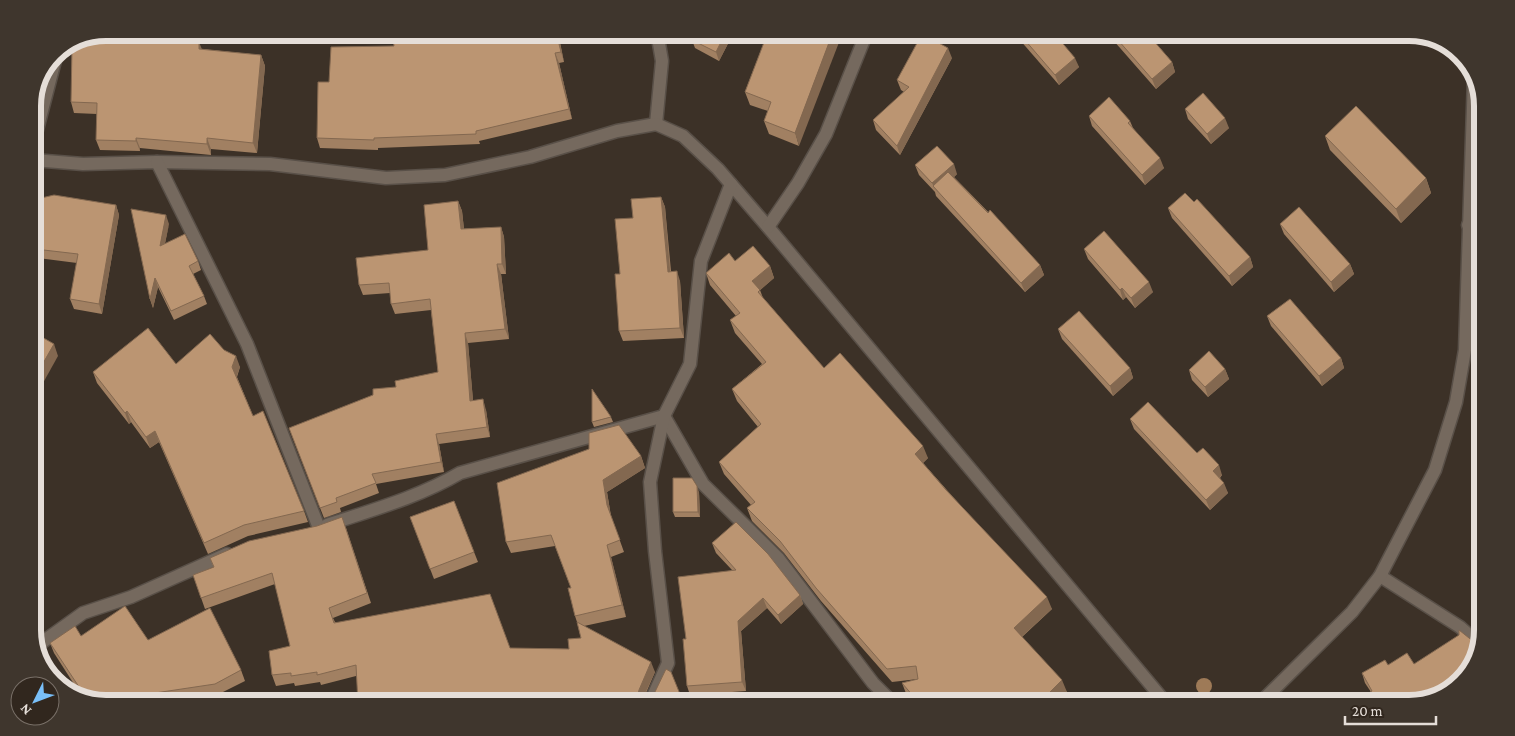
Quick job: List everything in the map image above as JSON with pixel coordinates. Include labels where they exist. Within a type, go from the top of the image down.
[{"type":"street","points":[[656,124],[662,61],[659,41]]},
{"type":"street","points":[[768,227],[798,183],[826,134],[863,41]]},
{"type":"street","points":[[41,116],[54,69]]},
{"type":"street","points":[[1269,695],[1352,612],[1380,576],[1435,470],[1456,402],[1465,350],[1473,99]]},
{"type":"street","points":[[41,161],[83,164],[157,162],[270,164],[386,178],[445,175],[530,157],[617,131],[656,124],[683,136],[731,184],[768,227],[1158,695]]},
{"type":"street","points":[[157,162],[247,344],[314,529],[385,506],[443,483],[460,473],[664,416]]},
{"type":"street","points":[[654,695],[668,663],[654,551],[650,482],[664,416],[690,364],[701,261],[731,184]]},
{"type":"street","points":[[1468,225],[1474,225]]},
{"type":"street","points":[[664,416],[703,484],[778,558],[873,683],[884,695]]},
{"type":"street","points":[[43,641],[83,613],[131,597],[242,547]]},
{"type":"street","points":[[1380,576],[1460,627],[1473,638]]},
{"type":"building","points":[[107,41],[199,42],[199,49],[261,55],[253,143],[207,138],[207,144],[136,138],[136,141],[96,140],[97,103],[71,102],[72,51],[94,43]]},
{"type":"building","points":[[393,41],[468,41],[466,43],[475,41],[558,41],[561,52],[555,53],[569,109],[476,131],[476,134],[374,138],[374,140],[317,138],[318,82],[329,82],[331,47],[394,46]]},
{"type":"building","points":[[694,41],[722,41],[716,52]]},
{"type":"building","points":[[765,41],[830,41],[795,133],[764,121],[771,102],[745,92]]},
{"type":"building","points":[[918,41],[935,41],[948,48],[897,146],[873,120],[909,87],[897,80]]},
{"type":"building","points":[[1026,41],[1061,41],[1075,58],[1055,75]]},
{"type":"building","points":[[1119,41],[1154,41],[1172,62],[1152,79]]},
{"type":"building","points":[[1203,93],[1225,118],[1207,134],[1185,109]]},
{"type":"building","points":[[1109,97],[1130,121],[1128,123],[1160,158],[1142,175],[1089,116]]},
{"type":"building","points":[[1356,106],[1426,178],[1396,209],[1325,136]]},
{"type":"building","points":[[937,146],[954,164],[932,183],[915,165]]},
{"type":"building","points":[[948,172],[988,213],[990,210],[1040,265],[1021,283],[933,186]]},
{"type":"building","points":[[1185,193],[1194,202],[1197,199],[1250,257],[1229,276],[1168,208]]},
{"type":"building","points":[[54,195],[116,205],[99,304],[70,299],[78,254],[41,250],[41,198]]},
{"type":"building","points":[[661,197],[668,272],[677,271],[680,328],[619,331],[615,274],[620,274],[615,219],[633,218],[631,199]]},
{"type":"building","points":[[458,201],[461,229],[501,227],[502,264],[497,264],[505,329],[465,333],[470,401],[483,399],[487,427],[436,434],[441,462],[372,474],[376,483],[336,498],[337,502],[320,508],[289,428],[373,395],[373,389],[396,387],[395,381],[438,372],[430,299],[391,304],[389,283],[359,285],[356,258],[428,250],[424,205]]},
{"type":"building","points":[[1299,207],[1350,264],[1331,282],[1280,224]]},
{"type":"building","points":[[131,209],[166,215],[160,246],[185,234],[198,261],[189,266],[204,296],[171,311],[155,278],[150,299]]},
{"type":"building","points":[[1104,231],[1149,282],[1131,298],[1122,288],[1120,290],[1084,249]]},
{"type":"building","points":[[753,246],[770,266],[752,281],[760,290],[758,292],[824,368],[840,353],[923,446],[915,454],[946,490],[1047,597],[1014,628],[1062,680],[1047,695],[912,695],[902,683],[918,679],[916,666],[887,669],[816,588],[780,541],[747,508],[755,502],[719,462],[761,424],[732,389],[766,362],[730,320],[740,313],[706,273],[729,253],[735,261]]},
{"type":"building","points":[[1290,299],[1341,358],[1319,376],[1267,316]]},
{"type":"building","points":[[1079,311],[1130,368],[1110,386],[1058,329]]},
{"type":"building","points":[[148,328],[176,364],[210,334],[224,350],[236,356],[232,367],[253,416],[263,411],[304,511],[244,525],[204,543],[155,431],[146,437],[127,411],[125,413],[93,372]]},
{"type":"building","points":[[41,337],[54,344],[41,367]]},
{"type":"building","points":[[1209,351],[1225,369],[1205,387],[1189,370]]},
{"type":"building","points":[[592,389],[611,417],[592,422]]},
{"type":"building","points":[[1148,402],[1197,453],[1203,448],[1219,465],[1213,471],[1224,483],[1206,500],[1130,419]]},
{"type":"building","points":[[619,425],[641,456],[603,480],[607,505],[620,540],[607,545],[622,605],[575,616],[568,588],[571,588],[551,535],[506,542],[497,483],[589,449],[589,433]]},
{"type":"building","points":[[673,478],[692,478],[697,486],[698,512],[673,512]]},
{"type":"building","points":[[454,501],[474,552],[430,569],[410,517]]},
{"type":"building","points":[[342,517],[367,593],[329,608],[334,623],[490,594],[510,648],[569,649],[568,639],[581,638],[577,622],[651,662],[639,695],[358,695],[356,665],[317,675],[317,672],[291,676],[291,673],[272,675],[269,651],[290,646],[272,573],[201,598],[193,575],[214,567],[210,558],[249,541],[317,526]]},
{"type":"building","points":[[736,522],[768,554],[800,595],[778,615],[763,598],[738,621],[742,682],[687,686],[683,639],[686,639],[678,577],[736,570],[712,543]]},
{"type":"building","points":[[125,606],[148,640],[210,608],[241,670],[215,684],[155,693],[162,695],[107,695],[94,693],[81,689],[50,643],[75,626],[81,636]]},
{"type":"building","points":[[1459,630],[1472,641],[1469,654],[1463,666],[1445,684],[1425,693],[1365,695],[1372,691],[1362,673],[1385,660],[1388,665],[1407,653],[1414,664],[1459,635]]},
{"type":"building","points":[[666,669],[671,672],[680,695],[653,695]]}]
